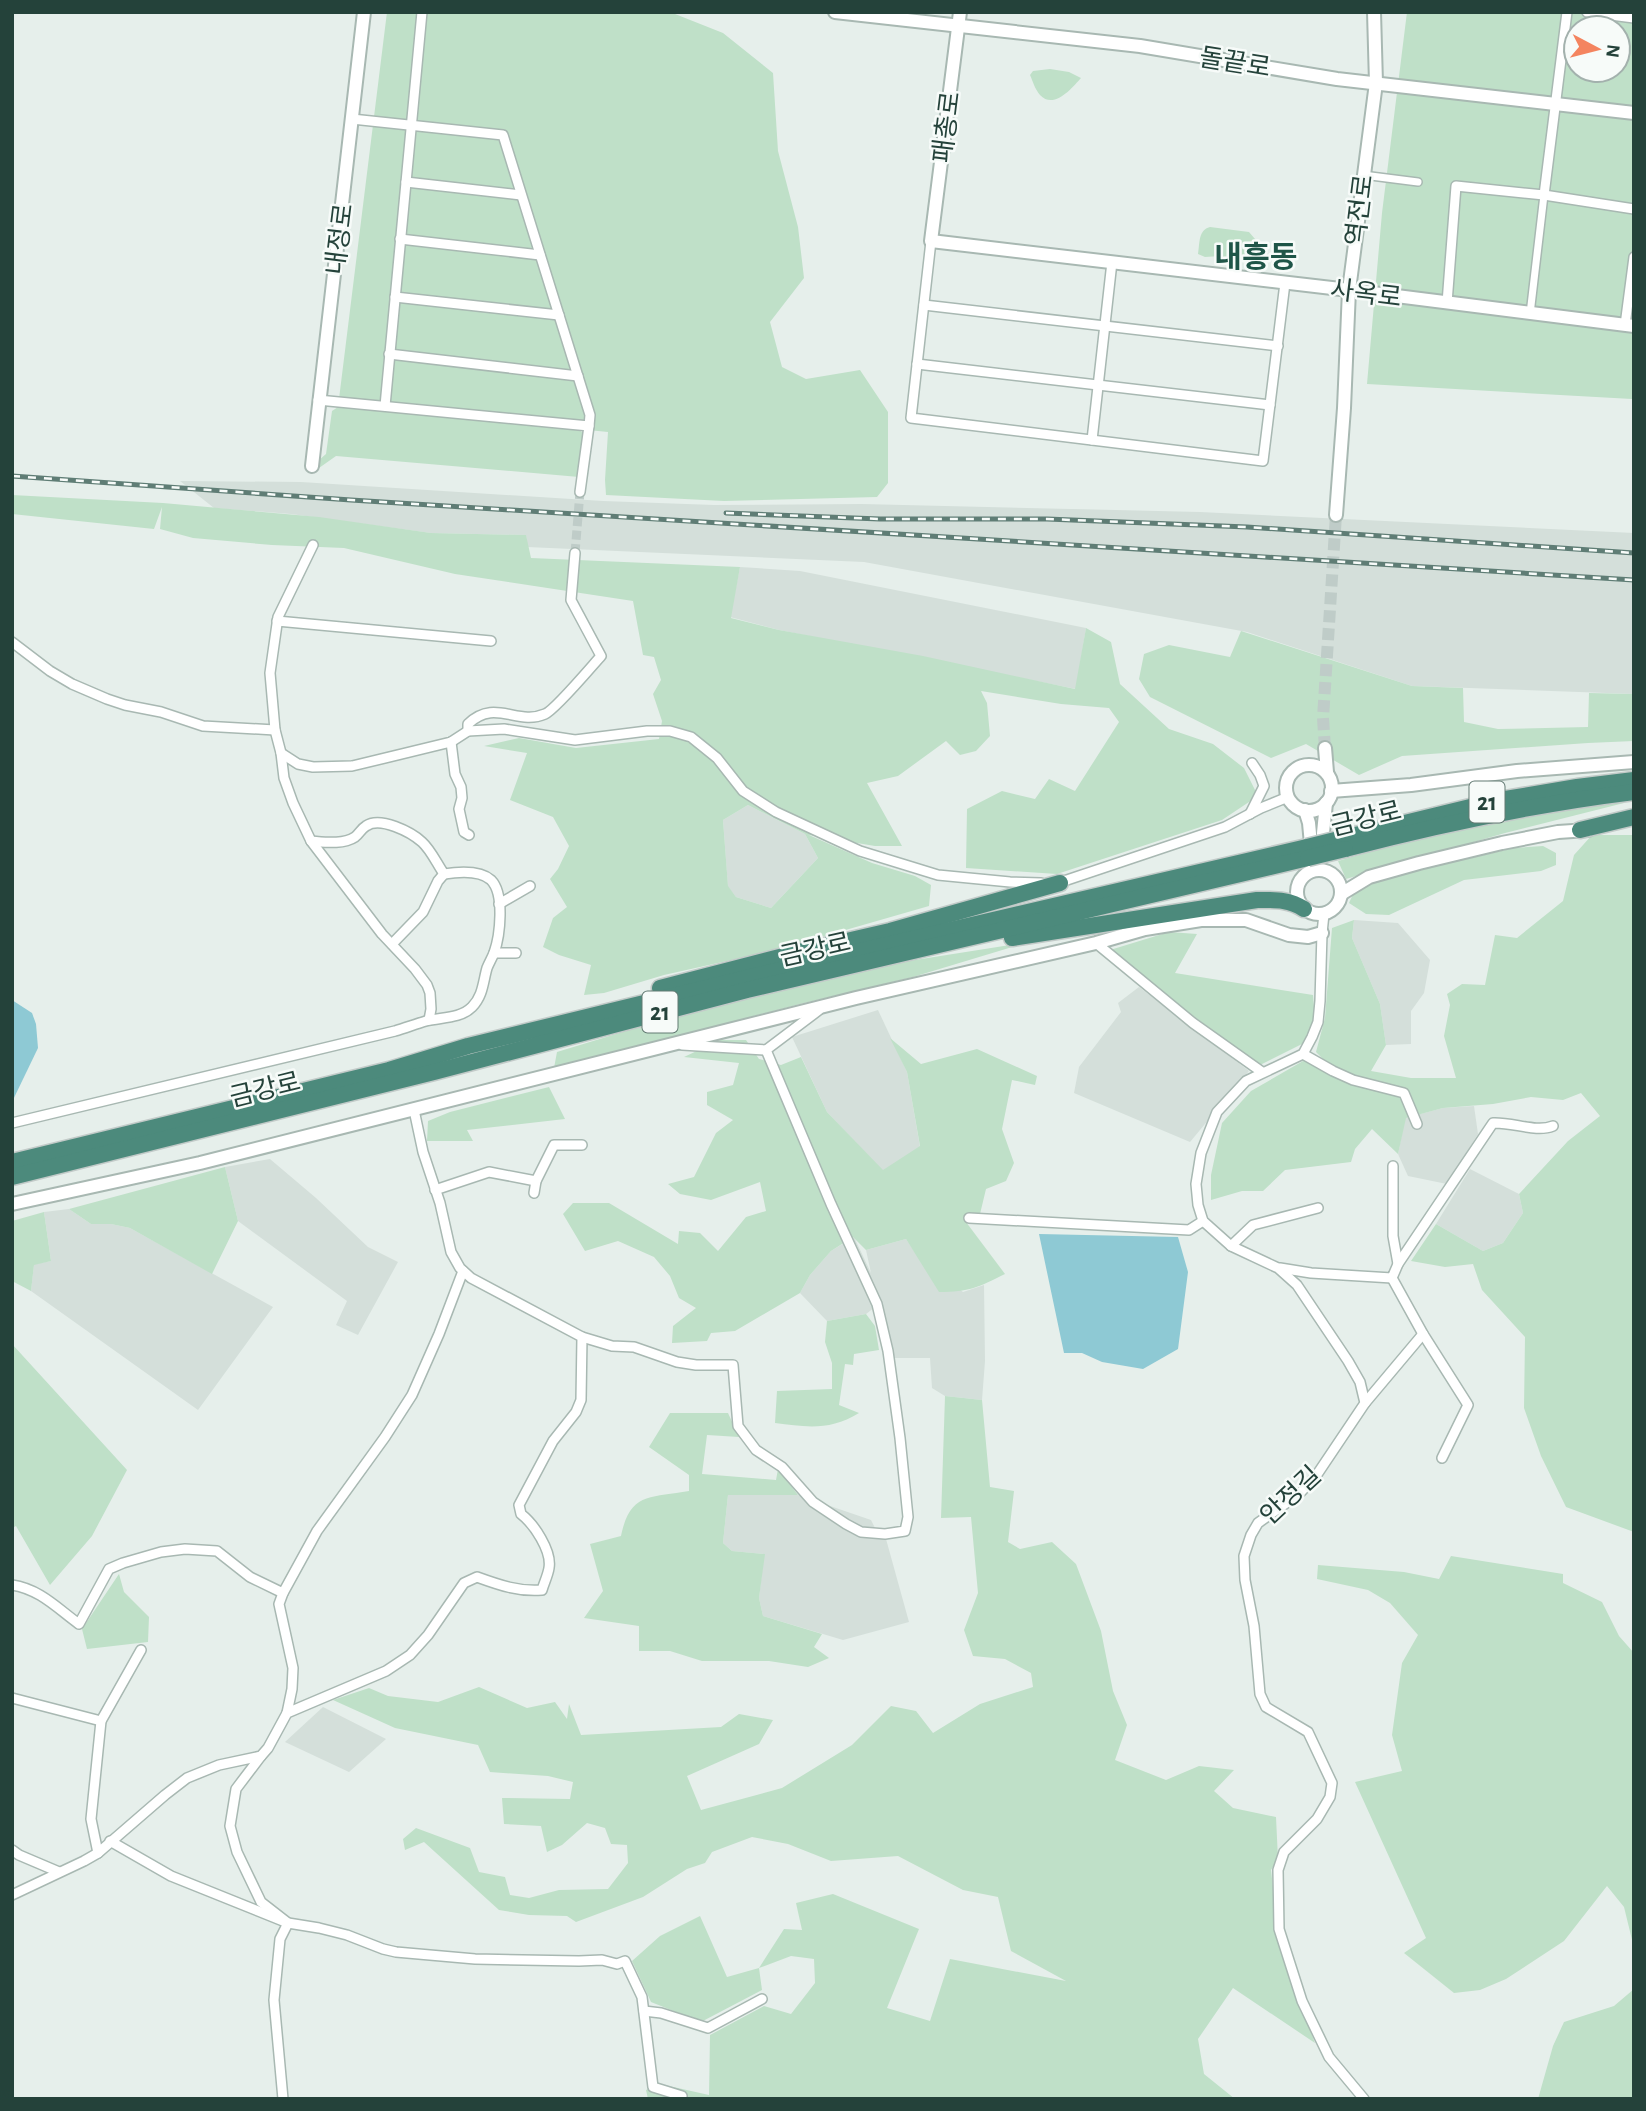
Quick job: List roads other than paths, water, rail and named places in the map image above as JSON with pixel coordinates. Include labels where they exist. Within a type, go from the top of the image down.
[{"type":"highway","name":"금강로","points":[[15,1169],[434,1072],[699,1002],[1309,859],[1344,844],[1499,800],[1634,780]]},
{"type":"highway","name":"금강로","points":[[1344,844],[1460,820],[1634,792]]},
{"type":"highway","points":[[1580,830],[1634,817]]},
{"type":"highway","name":"금강로","points":[[15,1169],[389,1070],[468,1046],[787,968],[1309,859]]},
{"type":"highway","points":[[468,1046],[514,1026],[790,954],[890,931],[1060,883]]},
{"type":"highway","points":[[892,956],[1257,900],[1294,902],[1304,909]]},
{"type":"street","name":"내정로","points":[[312,466],[364,12]]},
{"type":"street","points":[[385,406],[422,12]]},
{"type":"street","name":"돌끝로","points":[[835,12],[959,19],[1376,83],[1634,113]]},
{"type":"street","name":"역전로","points":[[1336,515],[1349,290],[1376,83],[1374,12]]},
{"type":"street","points":[[1530,314],[1567,12]]},
{"type":"street","points":[[1587,12],[1634,18]]},
{"type":"street","name":"패총로","points":[[931,241],[959,19]]},
{"type":"street","points":[[352,119],[503,135],[590,415],[580,492]]},
{"type":"street","points":[[1363,175],[1418,182]]},
{"type":"street","points":[[406,182],[522,195]]},
{"type":"street","points":[[1447,303],[1456,186],[1544,195],[1634,209]]},
{"type":"street","points":[[400,239],[540,255]]},
{"type":"street","points":[[931,241],[911,418],[1263,461],[1285,283]]},
{"type":"street","name":"사옥로","points":[[931,241],[1629,326]]},
{"type":"street","points":[[1629,326],[1634,257]]},
{"type":"street","points":[[1092,440],[1112,262]]},
{"type":"street","points":[[395,297],[559,315]]},
{"type":"street","points":[[924,305],[1278,346]]},
{"type":"street","points":[[390,354],[578,376]]},
{"type":"street","points":[[917,364],[1270,405]]},
{"type":"street","points":[[318,400],[589,426]]},
{"type":"street","points":[[313,545],[277,621],[270,673],[275,730],[284,778],[311,841],[382,934],[427,985],[430,993],[429,1020]]},
{"type":"street","points":[[468,731],[468,724],[472,720],[490,712],[526,717],[548,713],[601,656],[571,600],[575,553]]},
{"type":"street","points":[[277,621],[491,641]]},
{"type":"street","points":[[12,642],[50,671],[107,699],[161,712],[203,726],[275,730]]},
{"type":"street","points":[[281,753],[298,764],[313,767],[352,766],[451,741],[468,731],[504,729],[575,740],[670,731],[691,737],[718,758],[743,791],[776,812],[860,851],[938,875],[1010,882],[1060,883],[1225,827],[1288,797]]},
{"type":"street","points":[[451,741],[455,774],[461,788],[459,808],[464,832],[469,835]]},
{"type":"street","points":[[1309,764],[1321,747],[1331,782],[1323,833],[1326,871]]},
{"type":"street","points":[[1249,816],[1264,786],[1252,762]]},
{"type":"street","points":[[1326,772],[1309,764],[1295,769],[1286,782],[1291,804],[1312,810],[1328,797],[1517,771],[1634,762]]},
{"type":"street","points":[[1305,810],[1309,823],[1309,859],[1297,888],[1304,909],[1324,914],[1336,906],[1341,894],[1338,880],[1309,859]]},
{"type":"street","points":[[311,841],[349,840],[357,836],[365,826],[389,824],[423,842],[444,874]]},
{"type":"street","points":[[1341,894],[1369,877],[1502,843],[1580,830],[1634,826]]},
{"type":"street","points":[[12,1122],[395,1031],[429,1020],[456,1016],[471,1009],[485,984],[487,967],[494,953],[499,904],[492,882],[487,877],[457,872],[444,874],[423,912],[392,944]]},
{"type":"street","points":[[499,904],[530,886]]},
{"type":"street","points":[[1324,914],[1318,1022],[1303,1054],[1247,1081],[1217,1112],[1201,1153],[1196,1184],[1203,1221],[1231,1245],[1278,1268],[1297,1284],[1348,1361],[1360,1382],[1366,1403]]},
{"type":"street","points":[[12,1204],[200,1163],[824,1006],[1096,943],[1145,929],[1201,920],[1247,920],[1289,935],[1308,937],[1322,933]]},
{"type":"street","points":[[1096,943],[1193,1023],[1262,1072]]},
{"type":"street","points":[[494,953],[516,953]]},
{"type":"street","points":[[670,1045],[766,1050],[824,1006]]},
{"type":"street","points":[[414,1110],[451,1252],[471,1278],[582,1337],[612,1346],[634,1347],[677,1362],[733,1365],[737,1426],[756,1450],[782,1467],[813,1502],[846,1524],[861,1532],[885,1534],[905,1531],[908,1517],[900,1438],[888,1351],[877,1304],[831,1204],[766,1050]]},
{"type":"street","points":[[1303,1054],[1353,1080],[1404,1093],[1418,1124]]},
{"type":"street","points":[[1392,1278],[1398,1264],[1493,1123],[1507,1122],[1544,1129],[1553,1125]]},
{"type":"street","points":[[534,1193],[554,1145],[582,1145]]},
{"type":"street","points":[[1393,1166],[1393,1236],[1398,1264]]},
{"type":"street","points":[[435,1191],[489,1172],[537,1181]]},
{"type":"street","points":[[1231,1245],[1253,1225],[1318,1208]]},
{"type":"street","points":[[969,1218],[1189,1230],[1203,1221]]},
{"type":"street","points":[[1278,1268],[1392,1278]]},
{"type":"street","points":[[288,1923],[261,1902],[237,1852],[230,1826],[236,1789],[268,1748],[288,1713],[293,1668],[279,1604],[317,1531],[412,1395],[439,1335],[463,1271]]},
{"type":"street","points":[[1392,1278],[1423,1334],[1468,1405],[1442,1458]]},
{"type":"street","name":"안정길","points":[[1364,2099],[1329,2057],[1302,2001],[1279,1929],[1278,1870],[1284,1852],[1317,1819],[1330,1797],[1332,1783],[1308,1732],[1266,1707],[1260,1694],[1244,1556],[1258,1523],[1298,1494],[1316,1476],[1366,1403],[1423,1334]]},
{"type":"street","points":[[288,1713],[386,1671],[410,1655],[428,1635],[464,1583],[477,1577],[507,1588],[542,1590],[550,1565],[537,1530],[521,1514],[519,1505],[553,1441],[576,1412],[581,1400],[582,1337]]},
{"type":"street","points":[[12,1585],[44,1596],[79,1624],[109,1569],[162,1552],[185,1549],[217,1552],[250,1577],[283,1593]]},
{"type":"street","points":[[98,1853],[91,1819],[101,1721],[141,1650]]},
{"type":"street","points":[[12,1698],[101,1721]]},
{"type":"street","points":[[12,1895],[98,1853],[187,1778],[219,1765],[261,1756]]},
{"type":"street","points":[[110,1841],[171,1876],[288,1923],[347,1935],[383,1949],[444,1958],[602,1960],[617,1964],[625,1961],[642,1997],[653,2087],[682,2096]]},
{"type":"street","points":[[12,1850],[59,1872]]},
{"type":"street","points":[[282,2099],[274,2000],[280,1939],[288,1923]]},
{"type":"street","points":[[644,2011],[661,2013],[708,2028],[762,1999]]},
{"type":"water","points":[[12,1000],[32,1013],[38,1048],[12,1102]]},
{"type":"water","points":[[1039,1234],[1178,1237],[1188,1272],[1178,1349],[1143,1369],[1102,1362],[1082,1353],[1064,1353]]},
{"type":"tunnel","points":[[575,553],[580,492]]},
{"type":"tunnel","points":[[1325,748],[1323,718],[1336,515]]},
{"type":"railway","points":[[12,476],[351,500],[1634,580]]},
{"type":"railway","points":[[726,513],[880,519],[1047,519],[1247,527],[1634,553]]},
{"type":"district","name":"내흥동","points":[[1256,257]]}]
